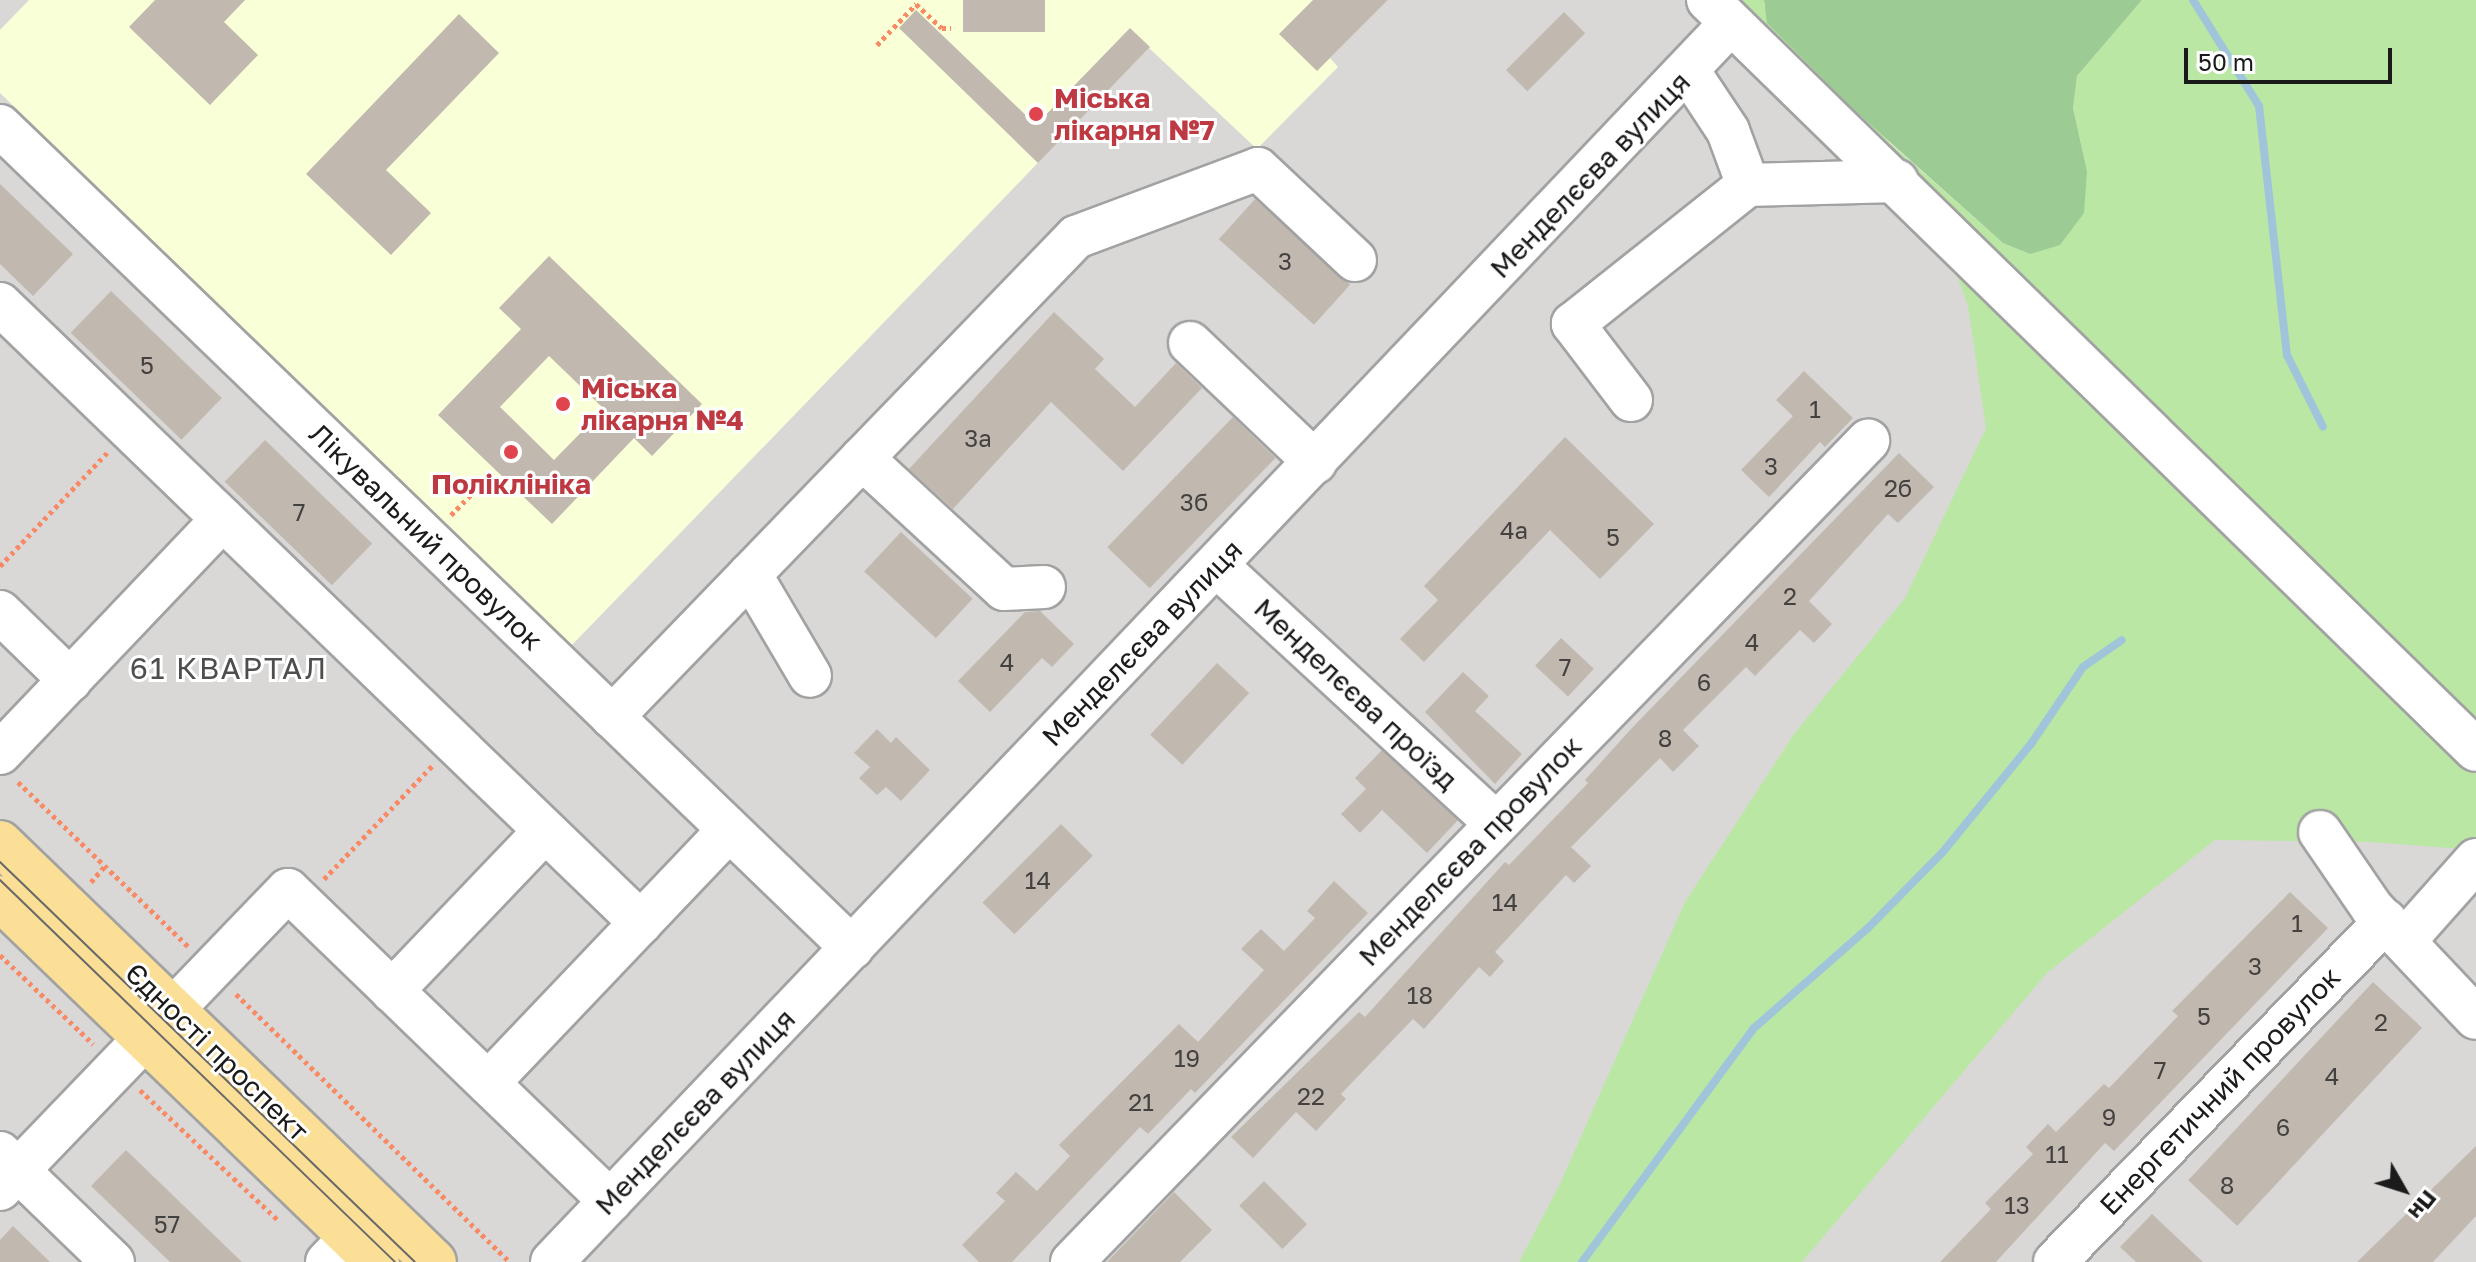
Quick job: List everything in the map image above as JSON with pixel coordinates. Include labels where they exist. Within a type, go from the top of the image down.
[{"type":"main road","name":"Єдності проспект","points":[[0,843],[145,1038]]},
{"type":"main road","name":"Єдності проспект","points":[[0,898],[358,1242],[434,1262]]},
{"type":"street","name":"Менделєєва вулиця","points":[[552,1262],[1689,72],[1720,12]]},
{"type":"street","points":[[1720,12],[1897,181],[2476,750]]},
{"type":"street","points":[[1689,72],[1728,131],[1748,185]]},
{"type":"street","name":"Лікувальний провулок","points":[[7,147],[428,539],[852,948]]},
{"type":"street","points":[[612,717],[1076,237],[1258,169],[1355,260]]},
{"type":"street","points":[[1631,400],[1573,324],[1748,185],[1897,181]]},
{"type":"street","points":[[0,304],[641,923]]},
{"type":"street","points":[[1190,343],[1315,462]]},
{"type":"street","name":"Менделєєва провулок","points":[[1072,1262],[1868,441]]},
{"type":"street","points":[[862,458],[1004,589],[1044,587]]},
{"type":"street","points":[[5,764],[70,680],[223,519]]},
{"type":"street","name":"Менделєєва проїзд","points":[[1216,565],[1496,823]]},
{"type":"street","points":[[750,574],[810,676]]},
{"type":"street","points":[[0,612],[70,680]]},
{"type":"street","points":[[488,1083],[729,830]]},
{"type":"street","points":[[392,991],[545,831]]},
{"type":"street","points":[[2320,832],[2395,931],[2476,1018]]},
{"type":"street","name":"Енергетичний провулок","points":[[2055,1262],[2395,931],[2476,860]]},
{"type":"street","points":[[113,1262],[6,1171],[145,1038],[288,890],[610,1201]]},
{"type":"path","points":[[877,45],[916,4],[942,28],[951,28]]},
{"type":"path","points":[[0,566],[130,429]]},
{"type":"path","points":[[428,539],[495,470]]},
{"type":"path","points":[[301,903],[454,743]]},
{"type":"path","points":[[5,764],[505,1260]]},
{"type":"path","points":[[0,955],[145,1038],[290,1232]]},
{"type":"shaded area","points":[[0,0],[1723,0],[2476,735],[2476,1262],[448,1262],[0,829]]},
{"type":"shaded area","name":"Міська лікарня №4","points":[[29,0],[1388,0],[1330,58],[1338,67],[1257,149],[1149,48],[572,645],[0,93],[0,30]]},
{"type":"shaded area","points":[[0,912],[362,1262],[0,1262]]},
{"type":"green space","points":[[1723,0],[1764,0],[1764,6],[1890,143],[2003,243],[2030,254],[2087,171],[2073,108],[2077,76],[2142,0],[2476,0],[2476,850],[2370,842],[2215,840],[2047,973],[1802,1262],[1519,1262],[1560,1184],[1685,902],[1794,734],[1905,598],[1986,428],[1968,306],[1938,224]]},
{"type":"green space","points":[[1764,0],[2142,0],[2077,76],[2073,108],[2087,171],[2084,213],[2060,245],[2030,254],[2003,243],[1853,109],[1767,23]]},
{"type":"building","points":[[155,0],[245,0],[224,22],[258,55],[210,105],[129,27]]},
{"type":"building","points":[[963,0],[1045,0],[1045,32],[963,32]]},
{"type":"building","points":[[1313,0],[1388,0],[1317,71],[1279,34]]},
{"type":"building","points":[[916,10],[1036,125],[1130,28],[1150,47],[1038,163],[899,28]]},
{"type":"building","points":[[1564,12],[1585,33],[1527,91],[1506,70]]},
{"type":"building","points":[[459,14],[499,53],[386,170],[431,213],[391,255],[306,174]]},
{"type":"building","points":[[0,184],[73,254],[33,296],[0,264]]},
{"type":"building","points":[[1255,199],[1350,285],[1314,325],[1219,239]]},
{"type":"building","points":[[549,256],[702,404],[652,456],[634,438],[552,524],[438,415],[521,329],[499,308]],"holes":[[[549,356],[604,409],[554,460],[500,407]]]},
{"type":"building","points":[[111,291],[222,398],[181,440],[71,333]]},
{"type":"building","points":[[1054,312],[1104,359],[1095,369],[1135,407],[1176,363],[1202,388],[1123,471],[1051,402],[953,509],[909,469]]},
{"type":"building","points":[[1804,371],[1853,418],[1825,447],[1820,442],[1769,497],[1741,470],[1793,416],[1776,400]]},
{"type":"building","points":[[1233,417],[1275,458],[1150,588],[1107,547]]},
{"type":"building","points":[[1565,437],[1654,524],[1600,579],[1550,530],[1424,662],[1400,639],[1438,600],[1424,586]]},
{"type":"building","points":[[265,440],[372,544],[332,585],[225,482]]},
{"type":"building","points":[[1899,453],[1934,487],[1898,523],[1888,514],[1809,601],[1832,624],[1814,643],[1800,630],[1755,676],[1746,667],[1683,730],[1699,746],[1673,772],[1660,758],[1571,847],[1591,866],[1574,883],[1566,875],[1495,952],[1504,961],[1490,977],[1479,967],[1424,1029],[1413,1019],[1341,1094],[1346,1099],[1316,1131],[1296,1112],[1253,1158],[1231,1137],[1359,1012],[1365,1017],[1505,862],[1509,865],[1588,783],[1585,780],[1631,729]]},
{"type":"building","points":[[901,532],[973,599],[936,638],[864,571]]},
{"type":"building","points":[[1040,611],[1074,644],[1052,667],[1042,658],[990,712],[958,681],[1025,612]]},
{"type":"building","points":[[1561,638],[1594,669],[1568,696],[1535,666]]},
{"type":"building","points":[[1217,663],[1249,693],[1182,765],[1150,735]]},
{"type":"building","points":[[1463,672],[1489,696],[1475,711],[1522,754],[1495,784],[1425,712]]},
{"type":"building","points":[[877,729],[891,743],[896,737],[930,770],[901,801],[886,787],[877,795],[859,778],[870,767],[854,753]]},
{"type":"building","points":[[1382,750],[1458,820],[1427,853],[1382,810],[1360,833],[1341,814],[1366,789],[1355,778]]},
{"type":"building","points":[[1061,824],[1093,856],[1014,934],[983,902]]},
{"type":"building","points":[[1334,881],[1368,913],[1195,1093],[1191,1089],[1148,1134],[1140,1127],[1012,1262],[979,1262],[962,1245],[1005,1201],[996,1193],[1016,1172],[1037,1191],[1070,1156],[1059,1145],[1179,1024],[1198,1042],[1264,970],[1241,949],[1261,929],[1284,951],[1315,918],[1307,911]]},
{"type":"building","points":[[2290,892],[2328,928],[2114,1151],[2105,1143],[1996,1262],[1940,1262],[1991,1209],[1985,1203],[2033,1154],[2026,1147],[2048,1124],[2056,1132],[2104,1084],[2109,1088],[2178,1016],[2172,1011]]},
{"type":"building","points":[[2373,982],[2422,1028],[2237,1226],[2188,1180]]},
{"type":"building","points":[[2476,1146],[2476,1216],[2433,1262],[2357,1262]]},
{"type":"building","points":[[126,1150],[242,1262],[170,1262],[91,1186]]},
{"type":"building","points":[[1264,1181],[1307,1224],[1282,1249],[1239,1206]]},
{"type":"building","points":[[1174,1192],[1212,1230],[1180,1262],[1107,1262]]},
{"type":"building","points":[[2152,1214],[2203,1262],[2136,1262],[2120,1247]]},
{"type":"building","points":[[13,1226],[50,1262],[0,1262],[0,1240]]},
{"type":"waterway","points":[[2193,0],[2259,106],[2287,355],[2323,427]]},
{"type":"waterway","points":[[1582,1262],[1753,1029],[1867,929],[1942,853],[2031,744],[2083,667],[2122,640]]},
{"type":"tram line","points":[[0,862],[415,1262]]},
{"type":"tram line","points":[[0,880],[395,1262]]},
{"type":"place","name":"Міська лікарня №7","points":[[1036,114]]},
{"type":"place","name":"Міська лікарня №4","points":[[563,404]]},
{"type":"place","name":"Поліклініка","points":[[511,452]]},
{"type":"district","name":"61 КВАРТАЛ","points":[[229,668]]}]
